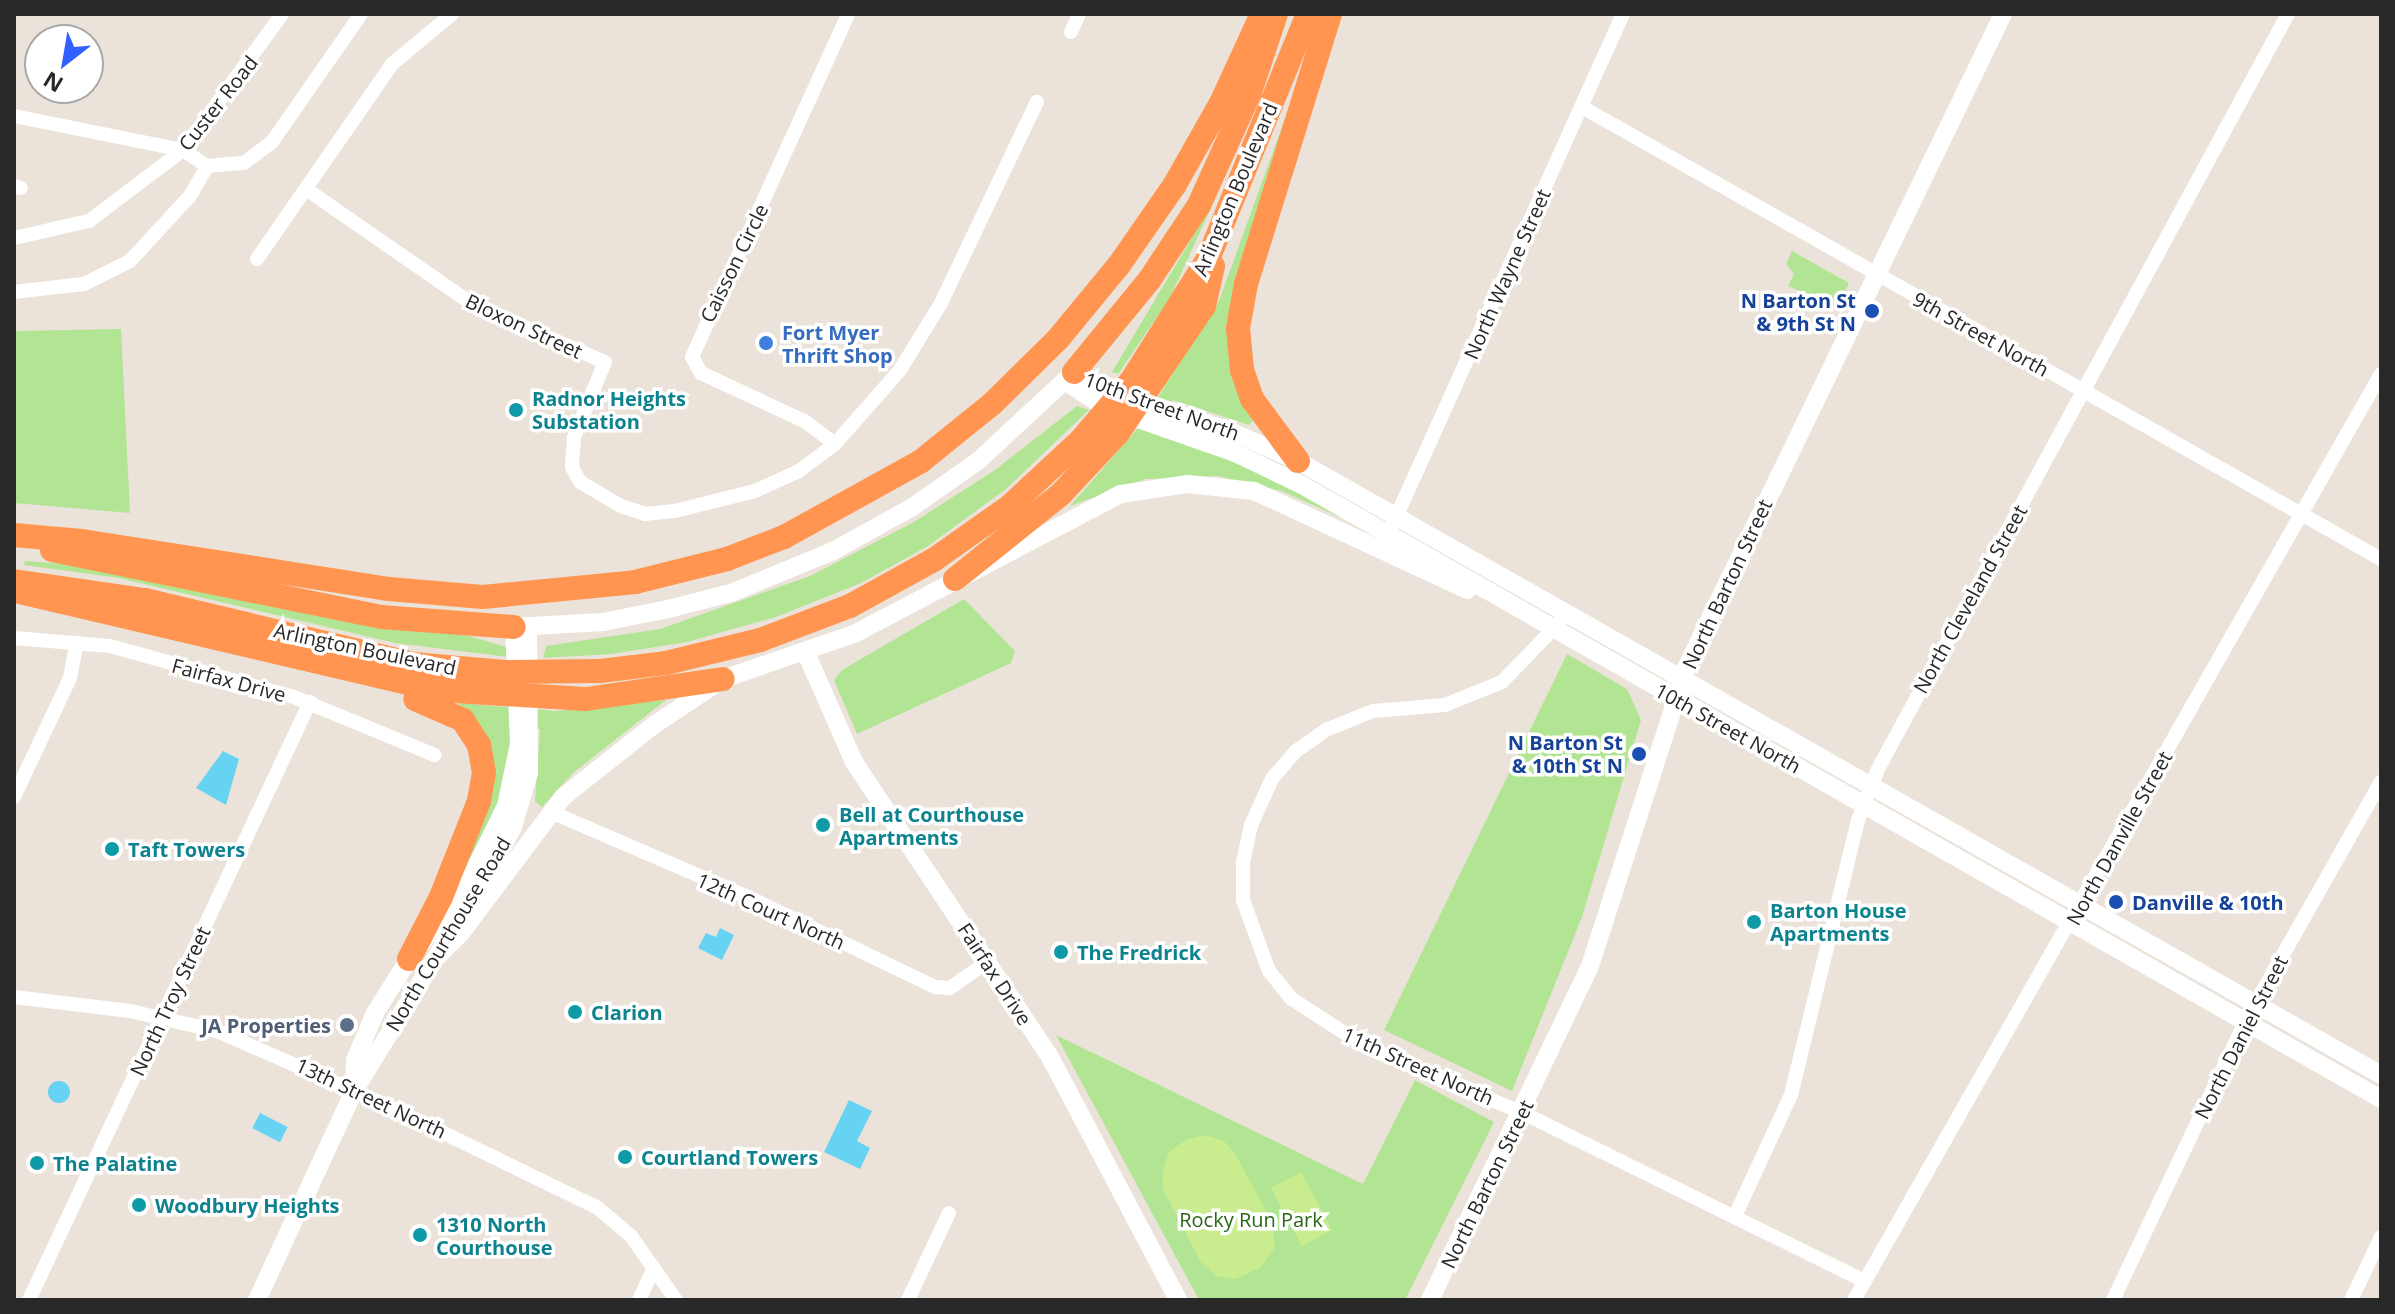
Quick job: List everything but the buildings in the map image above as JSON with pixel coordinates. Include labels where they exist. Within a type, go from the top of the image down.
[{"type":"highway","points":[[14,538],[82,541],[389,589],[483,597],[635,582],[727,559],[784,537],[920,462],[981,414],[1058,339],[1119,265],[1174,186],[1262,14]]},
{"type":"highway","points":[[1078,383],[1199,205],[1250,92],[1276,14]]},
{"type":"highway","name":"Arlington Boulevard","points":[[14,581],[133,597],[382,657],[475,671],[600,671],[695,657],[760,640],[850,606],[907,576],[1036,484],[1090,430],[1148,359],[1222,230],[1308,14]]},
{"type":"highway","points":[[1298,461],[1252,399],[1242,370],[1238,328],[1246,284],[1330,14]]},
{"type":"highway","points":[[955,579],[1060,495],[1127,421],[1204,306],[1222,230]]},
{"type":"highway","points":[[14,538],[381,617],[521,636]]},
{"type":"highway","points":[[14,591],[315,665],[438,690],[586,699],[723,679]]},
{"type":"highway","points":[[315,665],[450,710],[468,725],[482,755],[479,801],[441,897],[403,969]]},
{"type":"main road","name":"North Barton Street","points":[[1430,1300],[1523,1113],[1590,966],[1682,679],[2003,14]]},
{"type":"main road","name":"10th Street North","points":[[1078,383],[1174,412],[1298,461],[1546,625],[2381,1099]]},
{"type":"main road","name":"10th Street North","points":[[1078,383],[1161,427],[1278,472],[1392,524],[1569,614],[2381,1075]]},
{"type":"main road","points":[[521,636],[668,609],[731,593],[814,560],[885,524],[956,477],[1078,383]]},
{"type":"main road","points":[[435,959],[461,933],[551,812],[586,774],[723,679],[806,653],[878,622],[1100,502],[1154,486],[1205,484],[1286,502],[1546,625]]},
{"type":"main road","name":"North Courthouse Road","points":[[257,1300],[354,1091],[513,827],[529,773],[521,636]]},
{"type":"main road","name":"Fairfax Drive","points":[[806,653],[854,762],[1050,1057],[1178,1300]]},
{"type":"main road","name":"North Courthouse Road","points":[[354,1091],[355,1060],[403,969],[464,891],[493,836],[514,776],[525,729]]},
{"type":"main road","points":[[403,969],[413,989]]},
{"type":"street","name":"Custer Road","points":[[14,238],[89,221],[183,150],[282,14]]},
{"type":"street","points":[[14,116],[183,150],[207,166],[257,157],[361,14]]},
{"type":"street","points":[[257,259],[392,64],[452,14]]},
{"type":"street","name":"Caisson Circle","points":[[835,444],[804,421],[701,373],[692,357],[848,14]]},
{"type":"street","points":[[1071,32],[1079,14]]},
{"type":"street","name":"North Wayne Street","points":[[1392,524],[1623,14]]},
{"type":"street","name":"North Cleveland Street","points":[[1735,1216],[1791,1095],[1871,786],[2288,14]]},
{"type":"street","name":"Bloxon Street","points":[[306,189],[472,304],[605,362],[571,453],[580,482],[597,495],[645,514],[675,511],[786,479],[835,444],[900,370],[941,303],[1037,102]]},
{"type":"street","name":"9th Street North","points":[[1582,107],[2381,559]]},
{"type":"street","points":[[14,292],[84,284],[130,261],[190,196],[207,166]]},
{"type":"street","name":"North Danville Street","points":[[1854,1300],[2381,374]]},
{"type":"street","name":"11th Street North","points":[[1569,614],[1546,625],[1502,682],[1467,699],[1373,711],[1312,738],[1272,779],[1251,825],[1243,863],[1243,900],[1256,943],[1269,971],[1292,999],[1366,1047],[1523,1113],[1865,1281]]},
{"type":"street","name":"Fairfax Drive","points":[[14,638],[116,648],[310,702],[435,755]]},
{"type":"street","points":[[14,797],[70,678],[77,643]]},
{"type":"street","name":"North Troy Street","points":[[29,1300],[310,702]]},
{"type":"street","name":"North Daniel Street","points":[[2113,1300],[2245,1022],[2381,782]]},
{"type":"street","name":"12th Court North","points":[[551,812],[744,895],[935,987],[950,988],[987,962]]},
{"type":"street","name":"13th Street North","points":[[14,997],[163,1019],[234,1036],[582,1197],[623,1228],[676,1300]]},
{"type":"street","points":[[908,1300],[949,1213]]},
{"type":"street","points":[[2351,1300],[2381,1237]]},
{"type":"street","points":[[639,1300],[654,1268]]},
{"type":"green space","points":[[1308,55],[1237,284],[1253,420],[1249,425],[1173,400],[1151,431],[1240,462],[1355,524],[1282,491],[1218,476],[1146,479],[1070,506],[1139,427],[1219,301]]},
{"type":"green space","points":[[1215,199],[1170,298],[1118,374],[1112,372]]},
{"type":"green space","points":[[1792,251],[1849,283],[1838,307],[1788,286],[1794,274],[1786,264]]},
{"type":"green space","points":[[121,329],[130,513],[14,503],[14,331]]},
{"type":"green space","points":[[1077,406],[1089,410],[1006,489],[928,546],[861,583],[776,617],[687,642],[611,654],[543,658],[546,646],[660,629],[810,576],[914,522],[995,470]]},
{"type":"green space","points":[[25,561],[82,565],[406,630],[466,635],[509,648],[509,657],[395,643],[119,578],[24,565]]},
{"type":"green space","points":[[964,599],[1015,651],[1011,663],[857,734],[834,680],[842,670]]},
{"type":"green space","points":[[1567,654],[1627,689],[1641,720],[1582,917],[1512,1091],[1384,1030]]},
{"type":"green space","points":[[666,700],[573,773],[542,807],[535,801],[540,729],[512,730],[506,785],[456,891],[489,796],[466,710],[457,703],[556,711]]},
{"type":"green space","name":"Rocky Run Park","points":[[1056,1035],[1363,1184],[1415,1080],[1494,1122],[1405,1300],[1199,1300]]},
{"type":"green space","points":[[1205,1135],[1224,1141],[1236,1155],[1273,1225],[1275,1248],[1260,1268],[1235,1279],[1216,1276],[1200,1261],[1163,1189],[1162,1174],[1169,1152],[1185,1140]]},
{"type":"green space","points":[[1301,1172],[1332,1230],[1302,1246],[1271,1188]]},
{"type":"water","points":[[223,751],[239,759],[226,805],[196,788]]},
{"type":"water","points":[[720,928],[734,935],[722,960],[698,948],[706,933],[716,937]]},
{"type":"water","points":[[59,1081],[67,1084],[70,1092],[67,1100],[59,1103],[51,1100],[48,1092],[51,1084]]},
{"type":"water","points":[[849,1100],[872,1111],[857,1141],[870,1148],[860,1169],[824,1152]]},
{"type":"water","points":[[260,1113],[288,1127],[280,1142],[252,1128]]},
{"type":"place","name":"N Barton St & 9th St N","points":[[1872,311]]},
{"type":"place","name":"Fort Myer Thrift Shop","points":[[766,343]]},
{"type":"place","name":"Radnor Heights Substation","points":[[516,410]]},
{"type":"place","name":"N Barton St & 10th St N","points":[[1639,754]]},
{"type":"place","name":"Bell at Courthouse Apartments","points":[[823,825]]},
{"type":"place","name":"Taft Towers","points":[[112,849]]},
{"type":"place","name":"Danville & 10th","points":[[2116,902]]},
{"type":"place","name":"Barton House Apartments","points":[[1754,922]]},
{"type":"place","name":"The Fredrick","points":[[1061,952]]},
{"type":"place","name":"Clarion","points":[[575,1012]]},
{"type":"place","name":"JA Properties","points":[[347,1025]]},
{"type":"place","name":"Courtland Towers","points":[[625,1157]]},
{"type":"place","name":"The Palatine","points":[[37,1163]]},
{"type":"place","name":"Woodbury Heights","points":[[139,1205]]},
{"type":"place","name":"1310 North Courthouse","points":[[420,1235]]}]
